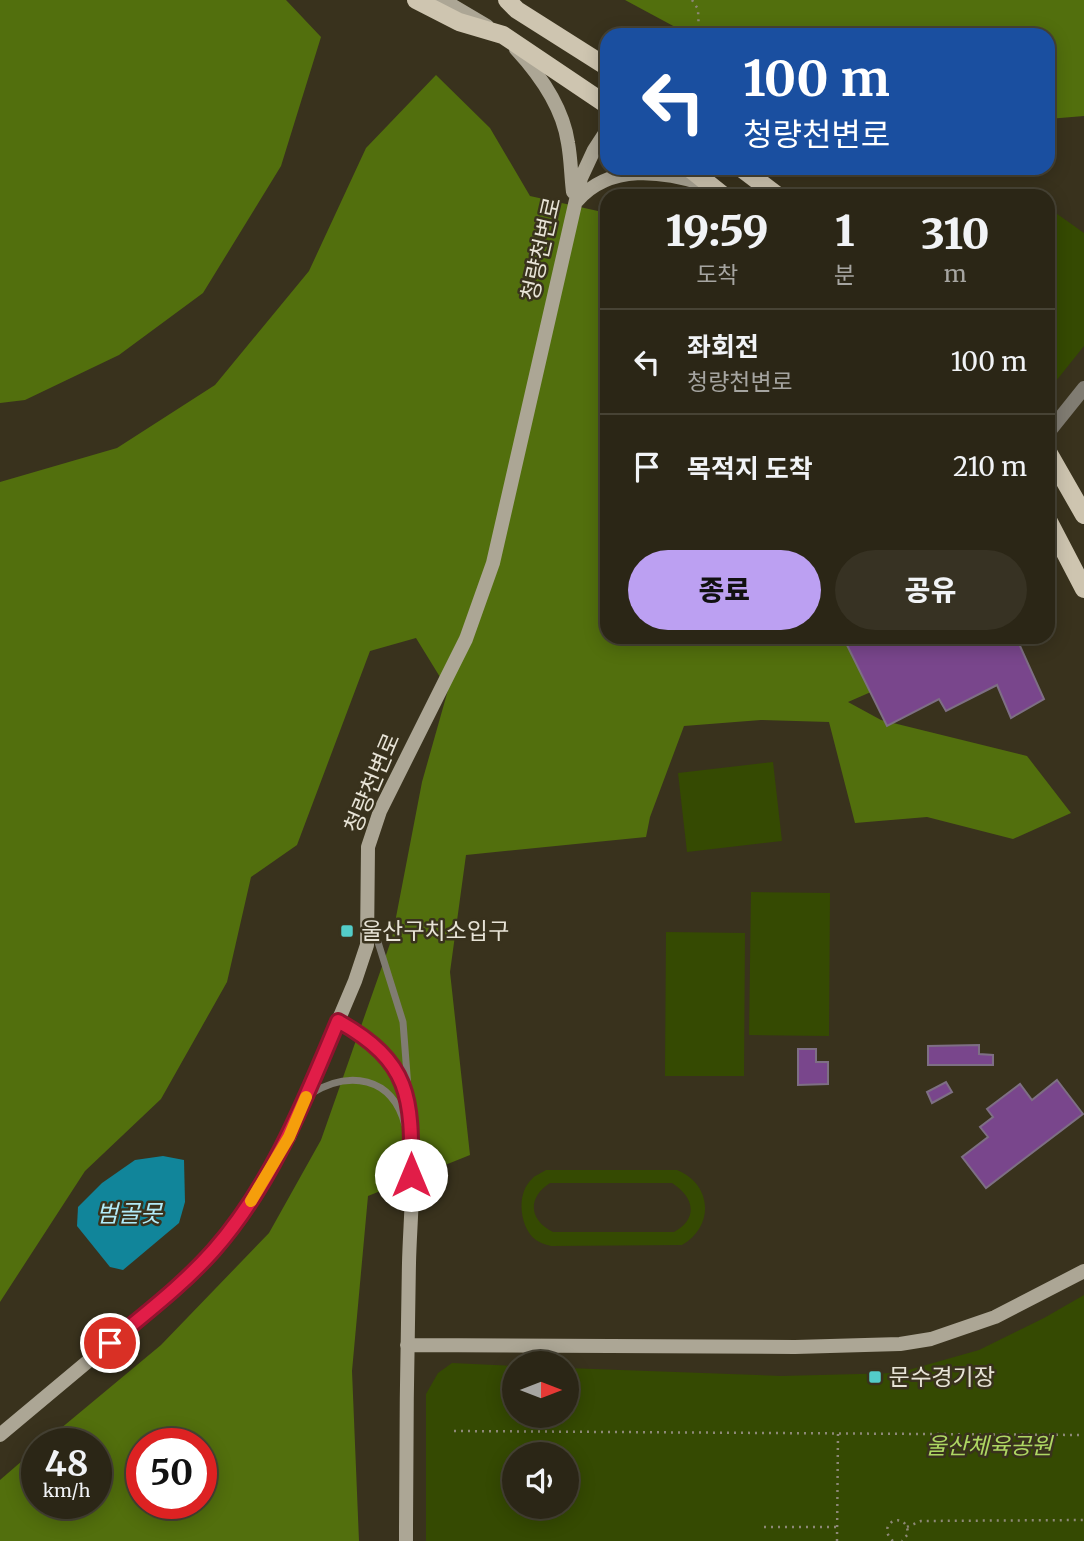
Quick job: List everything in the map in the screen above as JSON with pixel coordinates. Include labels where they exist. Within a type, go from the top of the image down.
[{"type":"main road","points":[[416,0],[459,22],[503,35],[532,66],[563,123],[568,142],[574,204]]},
{"type":"main road","points":[[443,0],[503,35],[600,101]]},
{"type":"main road","points":[[499,0],[512,5],[600,62]]},
{"type":"main road","name":"청량천변로","points":[[0,1435],[148,1311],[213,1251],[241,1217],[289,1137],[367,945],[368,847],[380,811],[466,639],[493,563],[574,204],[585,168],[600,141]]},
{"type":"main road","points":[[574,204],[588,189],[621,175]]},
{"type":"main road","points":[[666,175],[712,189]]},
{"type":"main road","points":[[698,175],[715,189]]},
{"type":"main road","points":[[750,175],[769,189]]},
{"type":"main road","points":[[1055,464],[1084,515]]},
{"type":"main road","points":[[1055,533],[1084,589]]},
{"type":"main road","points":[[338,1021],[381,1050],[402,1082],[409,1106],[411,1154],[406,1541]]},
{"type":"main road","points":[[407,1345],[820,1347],[900,1344],[932,1339],[995,1317],[1084,1271]]},
{"type":"street","points":[[1055,424],[1084,388]]},
{"type":"lane","points":[[368,909],[403,1022],[409,1106]]},
{"type":"lane","points":[[306,1096],[323,1085],[352,1079],[363,1080],[382,1089],[399,1109],[411,1154]]},
{"type":"path","points":[[692,0],[698,9],[699,28]]},
{"type":"path","points":[[454,1431],[1084,1435]]},
{"type":"path","points":[[837,1541],[838,1433]]},
{"type":"path","points":[[892,1541],[887,1533],[890,1524],[899,1520],[908,1527]]},
{"type":"path","points":[[908,1527],[921,1521],[1084,1520]]},
{"type":"path","points":[[764,1527],[837,1527]]},
{"type":"path","points":[[903,1541],[908,1534],[908,1527]]},
{"type":"green space","points":[[0,0],[286,0],[321,37],[281,166],[203,293],[119,355],[25,400],[0,403]]},
{"type":"green space","points":[[625,0],[1084,0],[1084,116],[1055,118],[1055,28],[677,28]]},
{"type":"green space","points":[[436,75],[490,128],[530,196],[600,211],[600,644],[933,644],[935,664],[848,702],[881,720],[1027,756],[1071,813],[1013,839],[927,817],[855,823],[829,722],[761,720],[684,726],[650,817],[646,837],[466,855],[450,972],[470,1155],[368,1196],[352,1371],[359,1541],[0,1541],[0,1480],[21,1462],[21,1519],[112,1519],[112,1428],[61,1428],[161,1345],[269,1233],[321,1140],[392,938],[422,782],[448,690],[416,638],[370,651],[297,845],[251,877],[227,982],[161,1099],[85,1171],[0,1302],[0,482],[117,448],[215,385],[309,271],[366,148]]},
{"type":"green space","points":[[1055,212],[1084,233],[1084,346],[1055,382]]},
{"type":"green space","points":[[773,762],[782,841],[687,852],[678,773]]},
{"type":"green space","points":[[751,892],[830,893],[829,1036],[749,1035]]},
{"type":"green space","points":[[666,932],[745,933],[744,1076],[665,1076]]},
{"type":"green space","points":[[546,1170],[677,1170],[689,1176],[703,1195],[704,1217],[693,1237],[682,1245],[551,1246],[538,1241],[530,1234],[522,1210],[523,1193],[527,1185]],"holes":[[[550,1183],[672,1183],[685,1195],[691,1208],[687,1220],[674,1232],[553,1232],[535,1215],[537,1195]]]},
{"type":"green space","name":"울산체육공원","points":[[1084,1295],[1084,1541],[426,1541],[426,1394],[438,1373],[452,1363],[502,1365],[502,1428],[579,1428],[579,1368],[781,1376],[898,1373],[979,1350]]},
{"type":"water","name":"범골못","points":[[163,1156],[184,1160],[185,1202],[179,1223],[123,1270],[110,1267],[77,1226],[78,1207],[102,1183],[135,1160]]},
{"type":"building","points":[[846,644],[1019,644],[1044,699],[1011,718],[997,685],[946,711],[939,699],[887,726]]},
{"type":"building","points":[[979,1045],[979,1054],[993,1055],[993,1065],[928,1065],[928,1046]]},
{"type":"building","points":[[798,1049],[816,1049],[816,1062],[828,1062],[828,1084],[798,1085]]},
{"type":"building","points":[[1057,1080],[1083,1114],[986,1188],[962,1157],[988,1137],[980,1127],[993,1117],[987,1109],[1020,1084],[1032,1100]]},
{"type":"building","points":[[946,1082],[952,1092],[932,1103],[927,1092]]},
{"type":"slow traffic","points":[[251,1201],[289,1137],[306,1097]]},
{"type":"place","name":"울산구치소입구","points":[[347,931]]},
{"type":"place","name":"문수경기장","points":[[875,1377]]},
{"type":"route","points":[[110,1343],[184,1281],[241,1217],[289,1137],[338,1021],[381,1050],[402,1082],[409,1106],[411,1175]]}]
